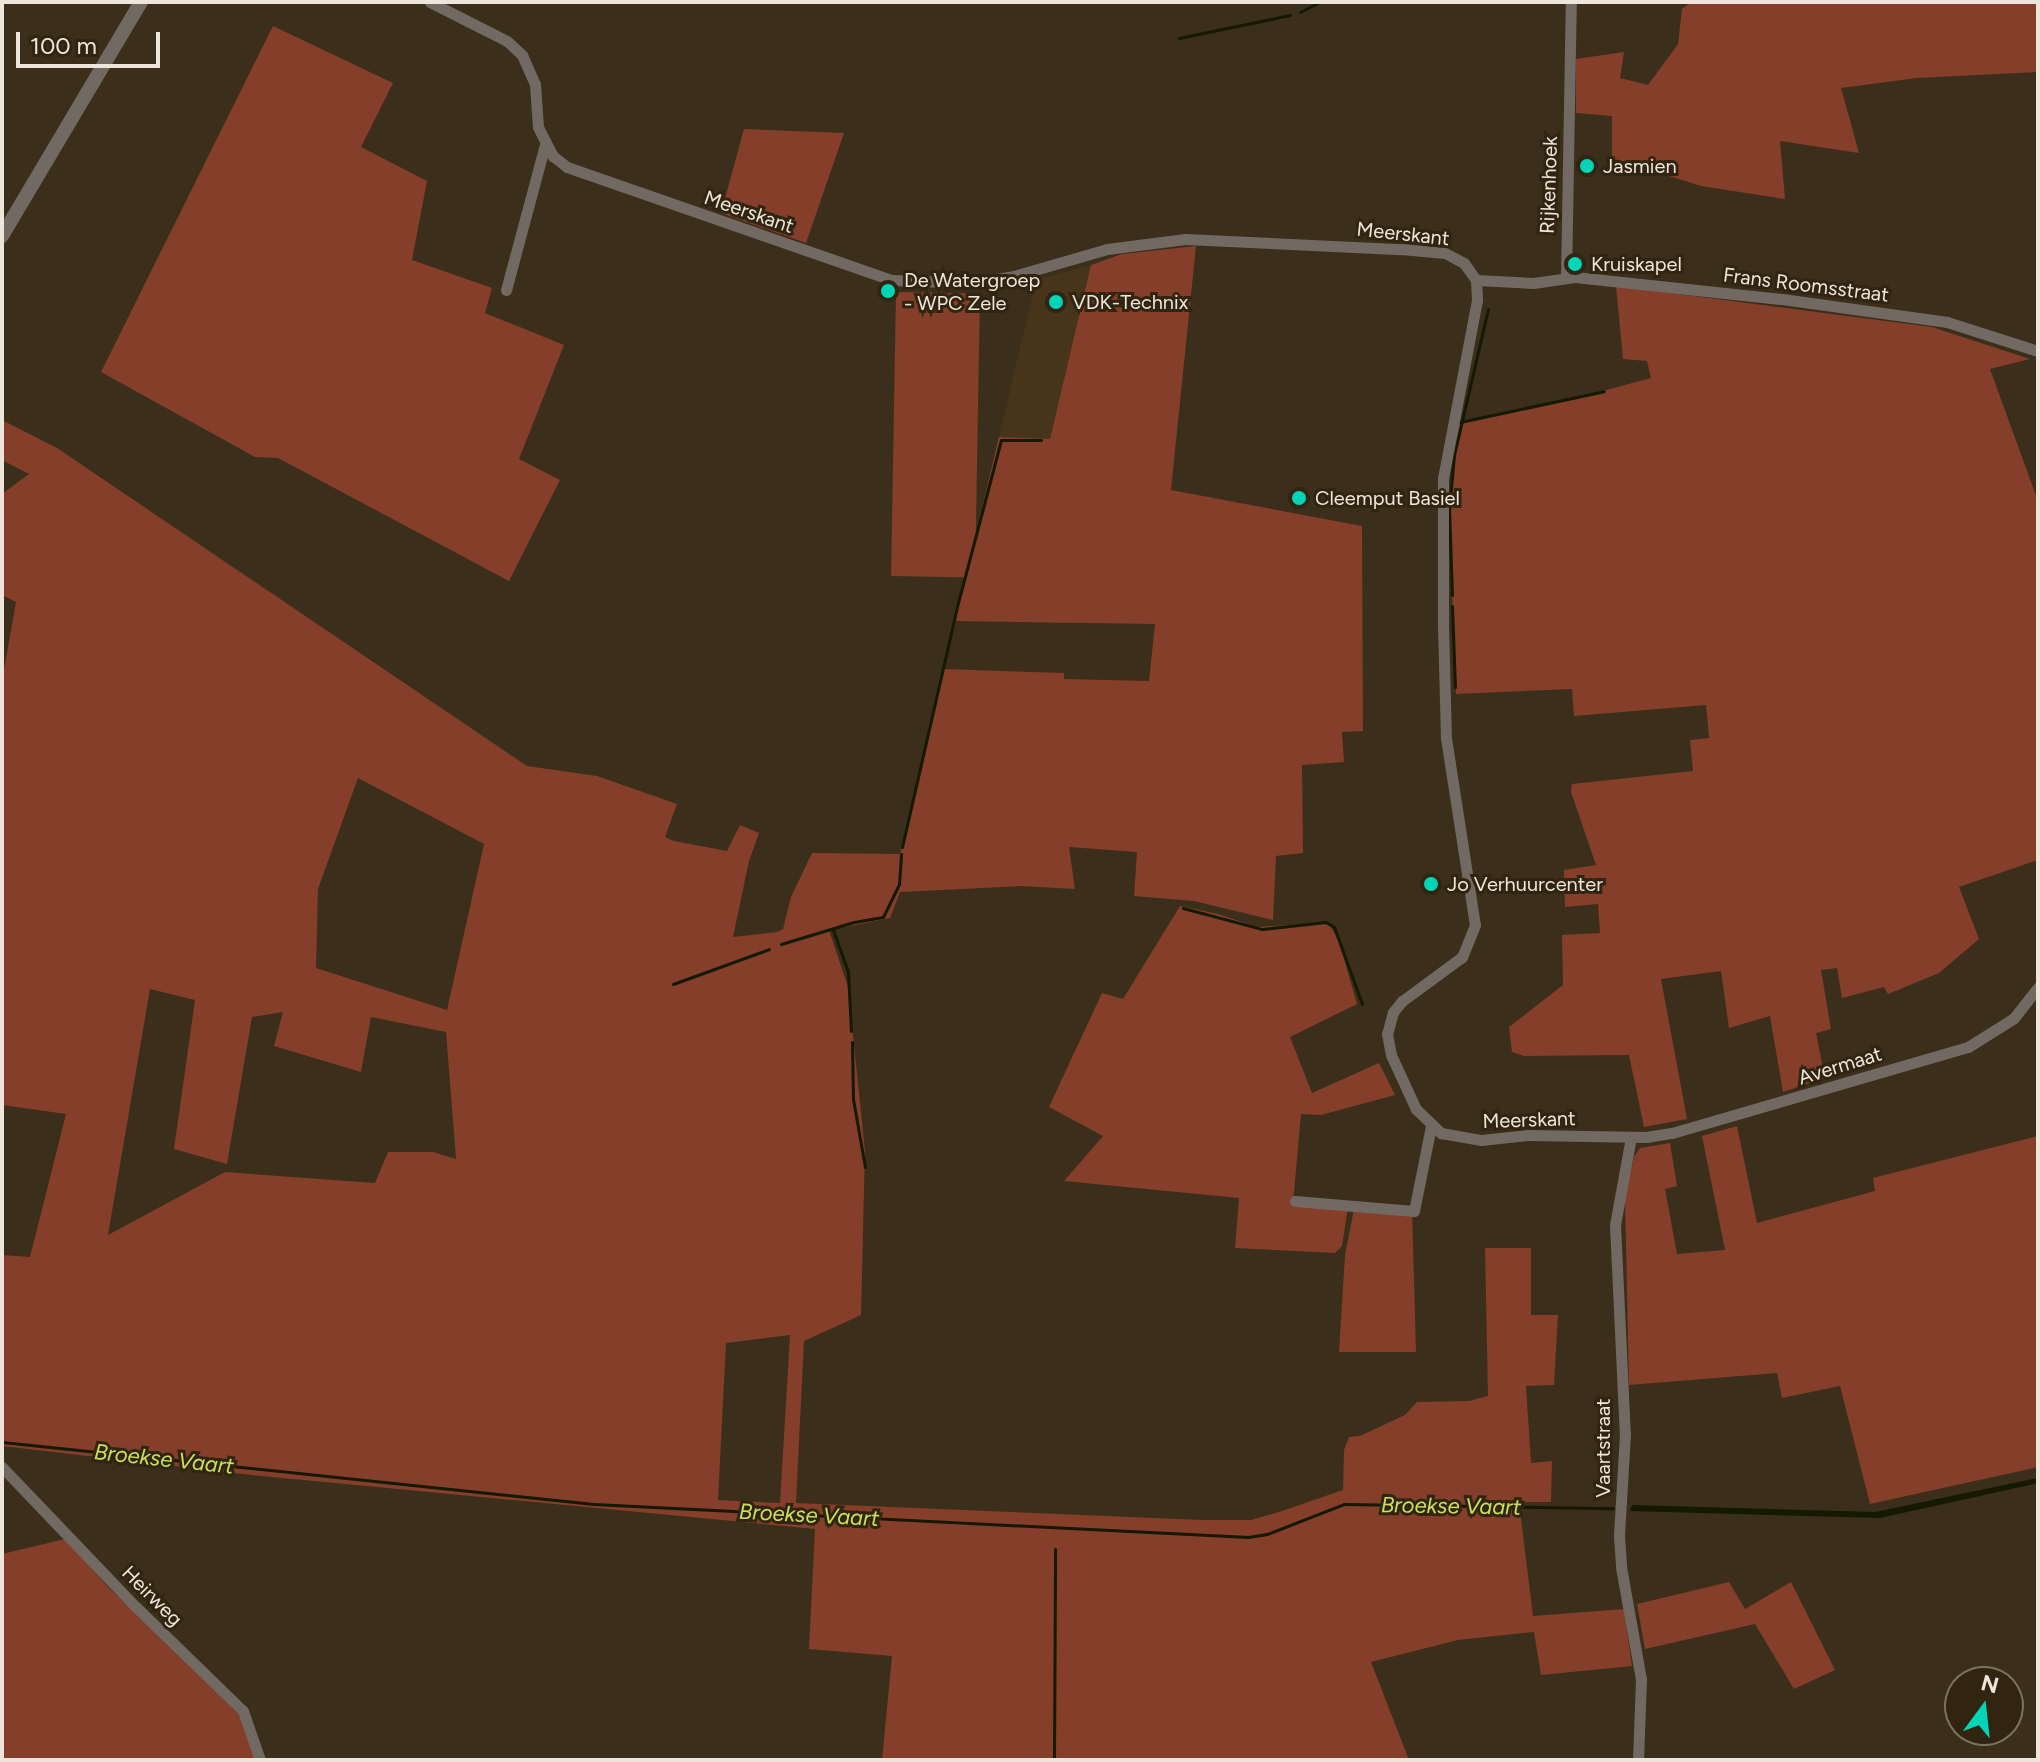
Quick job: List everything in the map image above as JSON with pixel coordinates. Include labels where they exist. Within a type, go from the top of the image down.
[{"type":"street","points":[[2,236],[141,2]]},
{"type":"street","points":[[430,2],[507,41],[522,55],[535,84],[538,127],[545,144],[506,290]]},
{"type":"street","name":"Rijkenhoek","points":[[1566,278],[1571,2]]},
{"type":"street","name":"Meerskant","points":[[545,144],[567,167],[906,282],[973,283],[1014,276],[1107,249],[1185,239],[1445,253],[1464,263],[1476,280]]},
{"type":"street","points":[[1295,1201],[1414,1211],[1431,1126],[1416,1109],[1391,1055],[1387,1034],[1393,1012],[1402,1001],[1462,957],[1475,925],[1446,738],[1443,478],[1477,300],[1476,280],[1533,283],[1566,278]]},
{"type":"street","name":"Frans Roomsstraat","points":[[1566,278],[1623,280],[1947,322],[2038,351]]},
{"type":"street","name":"Avermaat","points":[[1631,1137],[1672,1133],[1968,1047],[2014,1018],[2038,987]]},
{"type":"street","name":"Meerskant","points":[[1431,1126],[1449,1136],[1471,1140],[1528,1135],[1631,1137]]},
{"type":"street","name":"Vaartstraat","points":[[1631,1137],[1615,1225],[1625,1434],[1621,1567],[1641,1679],[1638,1760]]},
{"type":"street","name":"Heirweg","points":[[2,1467],[136,1607],[243,1711],[260,1760]]},
{"type":"shaded area","points":[[1691,2],[2038,2],[2038,72],[1917,78],[1841,88],[1859,153],[1780,141],[1785,199],[1701,186],[1612,158],[1612,116],[1576,113],[1576,59],[1624,52],[1620,78],[1648,85],[1678,44],[1682,9]]},
{"type":"shaded area","points":[[273,26],[393,83],[361,147],[427,181],[412,260],[492,288],[485,313],[564,345],[519,459],[560,480],[509,581],[278,458],[255,457],[101,372]]},
{"type":"shaded area","points":[[744,129],[844,133],[806,243],[721,213]]},
{"type":"shaded area","points":[[1196,246],[1171,490],[1362,526],[1363,731],[1342,732],[1344,762],[1302,765],[1303,853],[1276,856],[1273,920],[1194,901],[1134,896],[1137,852],[1069,847],[1075,889],[1021,886],[900,892],[890,918],[829,930],[848,987],[865,1151],[861,1315],[804,1341],[796,1503],[1251,1520],[1343,1490],[1344,1450],[1349,1437],[1360,1436],[1405,1415],[1417,1402],[1469,1401],[1488,1396],[1485,1248],[1531,1248],[1531,1315],[1558,1315],[1554,1385],[1526,1386],[1531,1463],[1552,1461],[1551,1502],[1519,1502],[1533,1616],[1624,1609],[1632,1666],[1541,1675],[1534,1632],[1458,1640],[1371,1662],[1409,1760],[882,1760],[892,1656],[809,1649],[815,1529],[252,1475],[2,1446],[2,1255],[30,1257],[66,1114],[2,1105],[2,681],[16,602],[2,595],[2,494],[29,474],[2,460],[2,420],[57,448],[527,766],[597,776],[677,804],[665,837],[674,841],[727,851],[740,825],[759,833],[749,861],[733,937],[777,932],[783,929],[791,897],[812,853],[900,854],[944,669],[1064,673],[1064,679],[1149,681],[1155,624],[955,621],[999,437],[1050,439],[1091,265],[1122,254]],"holes":[[[358,778],[484,844],[447,1010],[316,968],[318,889]],[[150,989],[195,1000],[174,1149],[227,1164],[252,1017],[283,1012],[274,1046],[361,1072],[371,1017],[446,1032],[456,1159],[433,1152],[388,1152],[375,1183],[225,1172],[108,1235]],[[790,1335],[780,1503],[718,1500],[726,1343]]]},
{"type":"shaded area","points":[[1091,265],[1050,440],[999,437],[1036,280]]},
{"type":"shaded area","points":[[1616,286],[1932,327],[2030,359],[1990,369],[2038,501],[2038,860],[1959,887],[1979,939],[1939,973],[1888,994],[1884,987],[1842,998],[1837,968],[1821,970],[1831,1029],[1816,1033],[1825,1078],[1783,1092],[1770,1016],[1729,1028],[1721,971],[1661,979],[1687,1119],[1644,1127],[1629,1055],[1524,1056],[1512,1052],[1509,1027],[1563,985],[1562,935],[1600,933],[1598,904],[1565,907],[1564,870],[1596,865],[1571,792],[1572,784],[1693,771],[1690,740],[1709,738],[1706,705],[1574,716],[1572,689],[1456,694],[1449,509],[1459,422],[1565,401],[1651,378],[1647,361],[1623,359]]},
{"type":"shaded area","points":[[896,292],[980,293],[975,577],[891,576]]},
{"type":"shaded area","points":[[1180,906],[1257,927],[1323,923],[1330,926],[1338,938],[1357,1004],[1290,1037],[1312,1093],[1379,1063],[1395,1095],[1321,1115],[1301,1114],[1293,1203],[1348,1207],[1342,1246],[1335,1253],[1235,1248],[1239,1198],[1064,1181],[1103,1136],[1049,1107],[1102,993],[1123,999]]},
{"type":"shaded area","points":[[1737,1126],[1757,1223],[1875,1191],[1873,1178],[2038,1136],[2038,1467],[1870,1504],[1840,1386],[1782,1398],[1777,1373],[1629,1385],[1625,1196],[1634,1157],[1640,1148],[1670,1143],[1677,1186],[1665,1189],[1677,1254],[1725,1250],[1702,1136]]},
{"type":"shaded area","points":[[1354,1209],[1412,1209],[1416,1352],[1339,1352],[1345,1255]]},
{"type":"shaded area","points":[[2038,1478],[2038,1483],[1880,1518],[1630,1511],[1632,1505],[1875,1512]]},
{"type":"shaded area","points":[[65,1539],[108,1587],[241,1717],[255,1760],[2,1760],[2,1554]]},
{"type":"shaded area","points":[[1729,1582],[1745,1609],[1791,1582],[1835,1670],[1794,1689],[1755,1624],[1645,1649],[1637,1604]]},
{"type":"waterway","points":[[1300,12],[1320,2]]},
{"type":"waterway","points":[[1179,38],[1290,15]]},
{"type":"waterway","points":[[1452,595],[1449,510],[1454,455],[1488,309]]},
{"type":"waterway","points":[[1460,422],[1604,391]]},
{"type":"waterway","points":[[902,847],[959,599],[1001,440],[1041,440]]},
{"type":"waterway","points":[[1452,606],[1455,687]]},
{"type":"waterway","points":[[781,944],[854,922],[883,917],[899,884],[901,854]]},
{"type":"waterway","points":[[1183,908],[1262,929],[1326,922],[1334,927],[1362,1004]]},
{"type":"waterway","points":[[833,930],[848,972],[851,1031]]},
{"type":"waterway","points":[[673,984],[769,949]]},
{"type":"waterway","points":[[852,1042],[853,1099],[865,1167]]},
{"type":"waterway","name":"Broekse Vaart","points":[[2,1442],[594,1504],[1248,1537],[1267,1534],[1344,1504],[1613,1508]]},
{"type":"waterway","points":[[1054,1760],[1055,1549]]},
{"type":"place","name":"Jasmien","points":[[1587,166]]},
{"type":"place","name":"Kruiskapel","points":[[1575,264]]},
{"type":"place","name":"De Watergroep - WPC Zele","points":[[888,291]]},
{"type":"place","name":"VDK-Technix","points":[[1056,302]]},
{"type":"place","name":"Cleemput Basiel","points":[[1299,498]]},
{"type":"place","name":"Jo Verhuurcenter","points":[[1431,884]]}]
